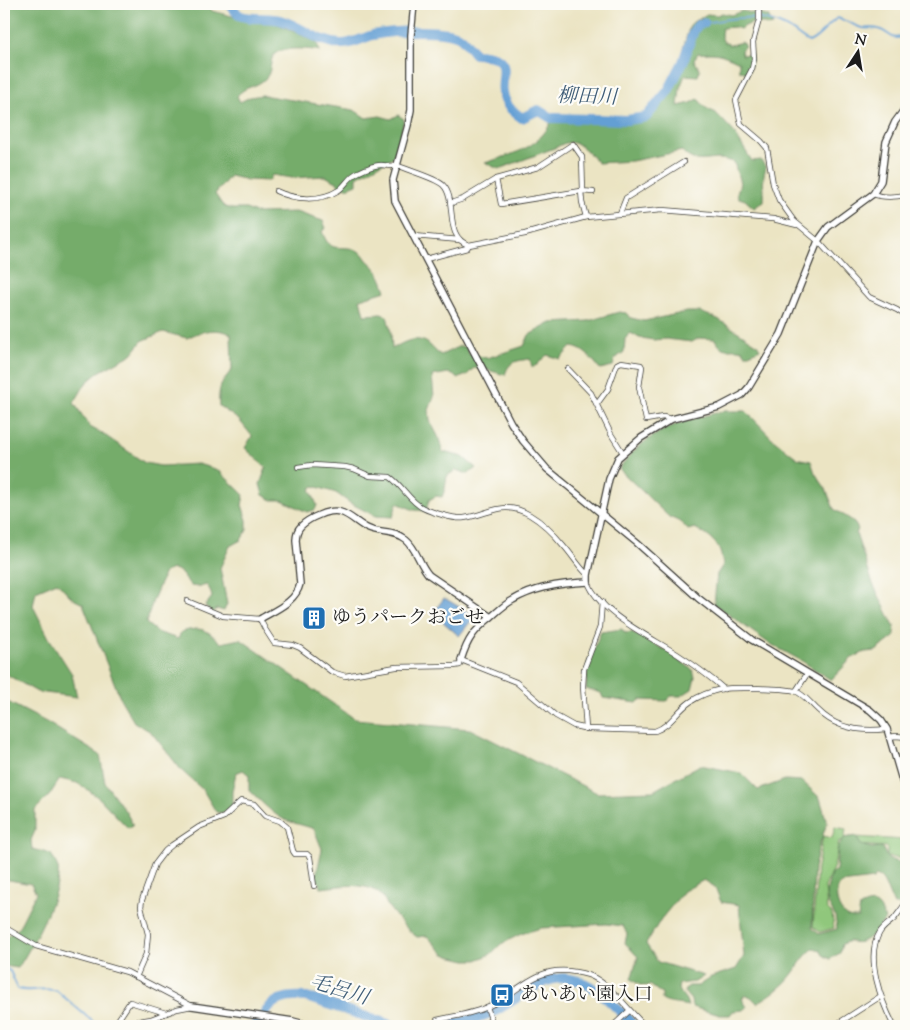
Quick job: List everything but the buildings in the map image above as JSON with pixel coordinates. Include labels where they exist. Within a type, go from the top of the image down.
[{"type":"street","points":[[414,4],[411,35],[411,110],[393,180],[395,201],[495,395],[523,441],[547,469],[743,634],[870,710],[881,720],[887,729],[906,794]]},
{"type":"street","points":[[759,4],[759,20],[753,42],[754,58],[752,69],[736,100],[741,124],[761,141],[766,148],[773,184],[786,212],[798,225],[818,241],[869,297],[906,316]]},
{"type":"street","points":[[724,689],[708,675],[613,613],[598,600],[592,591],[588,582],[588,575],[613,468],[623,453],[656,427],[672,419],[719,407],[742,395],[749,387],[781,334],[818,241],[828,227],[872,194],[881,181],[886,142],[895,122],[906,107]]},
{"type":"street","points":[[451,203],[463,199],[496,179],[538,167],[573,144],[582,157],[582,191],[586,217]]},
{"type":"street","points":[[620,213],[626,198],[684,162]]},
{"type":"street","points":[[276,191],[288,197],[303,199],[326,196],[340,189],[358,172],[380,165],[390,167],[396,165],[443,184],[451,203],[453,226],[460,240]]},
{"type":"street","points":[[496,179],[501,204],[582,191],[593,192]]},
{"type":"street","points":[[872,194],[880,197],[906,195]]},
{"type":"street","points":[[426,259],[467,248],[469,245],[525,234],[586,217],[620,213],[662,210],[698,212],[773,219],[798,225]]},
{"type":"street","points":[[414,236],[460,240],[469,245]]},
{"type":"street","points":[[597,404],[608,389],[617,364],[621,362],[641,365],[639,387],[646,420],[663,417],[672,419]]},
{"type":"street","points":[[568,369],[591,393],[614,440],[623,453]]},
{"type":"street","points":[[298,467],[312,465],[345,467],[370,476],[390,477],[423,508],[453,518],[462,519],[489,510],[502,508],[520,510],[531,515],[546,528],[588,575]]},
{"type":"street","points":[[187,601],[223,616],[260,619],[288,603],[298,590],[300,584],[296,533],[300,526],[332,511],[347,514],[369,529],[401,536],[415,549],[428,575],[491,617]]},
{"type":"street","points":[[260,619],[274,643],[293,645],[300,648],[332,672],[346,676],[396,667],[454,666],[460,665],[465,647],[473,632],[511,601],[525,594],[554,586],[588,582]]},
{"type":"street","points":[[586,729],[583,686],[584,669],[600,627],[602,602]]},
{"type":"street","points":[[461,660],[516,682],[556,716],[574,726],[586,729],[655,731],[662,729],[690,702],[707,694],[724,689],[751,688],[796,691],[828,720],[836,724],[872,731],[887,729]]},
{"type":"street","points":[[796,691],[807,674]]},
{"type":"street","points":[[889,737],[906,737]]},
{"type":"street","points":[[136,976],[146,954],[148,934],[141,907],[142,900],[155,864],[172,845],[200,826],[224,817],[241,801],[254,804],[265,816],[280,821],[287,827],[295,854],[306,854],[310,857],[314,886]]},
{"type":"street","points":[[894,1026],[881,996],[874,961],[875,941],[881,930],[896,917],[906,903]]},
{"type":"street","points":[[4,927],[36,946],[127,972],[192,1006],[256,1015],[312,1026]]},
{"type":"street","points":[[437,1020],[487,1008],[532,978],[562,970],[592,976],[614,994],[628,1012],[645,1026],[648,1026]]},
{"type":"street","points":[[834,1026],[881,996]]},
{"type":"street","points":[[112,1026],[130,1002],[166,1013]]},
{"type":"street","points":[[112,1026],[151,1019],[192,1006]]},
{"type":"street","points":[[484,1026],[491,1020],[487,1008]]},
{"type":"street","points":[[613,1026],[628,1012]]},
{"type":"green space","points":[[4,4],[207,4],[212,11],[255,22],[276,23],[316,42],[320,51],[296,49],[277,52],[272,58],[268,76],[240,93],[237,96],[240,102],[250,97],[262,95],[354,110],[366,118],[380,116],[391,119],[398,115],[404,119],[398,147],[393,157],[357,177],[357,184],[347,188],[339,186],[337,182],[325,176],[292,178],[272,175],[269,181],[247,180],[230,176],[215,194],[225,207],[232,209],[246,209],[256,213],[296,212],[323,221],[326,228],[322,231],[329,244],[338,248],[354,249],[363,254],[377,271],[386,291],[360,299],[364,315],[381,314],[387,316],[391,332],[392,349],[408,341],[421,340],[441,355],[460,346],[466,347],[469,354],[487,358],[524,346],[529,335],[551,323],[588,321],[619,312],[626,313],[631,318],[644,321],[687,312],[700,312],[718,319],[757,344],[760,349],[745,354],[743,350],[721,347],[715,339],[699,338],[692,342],[666,339],[653,340],[630,333],[625,339],[624,352],[615,359],[613,366],[600,369],[584,352],[571,347],[560,359],[547,355],[537,365],[532,367],[530,359],[514,362],[505,375],[474,368],[467,375],[459,378],[448,373],[432,376],[434,397],[429,410],[430,421],[438,436],[443,452],[463,457],[476,468],[468,474],[456,470],[447,476],[442,497],[436,496],[429,500],[426,511],[414,510],[397,503],[393,517],[375,516],[350,503],[336,493],[314,486],[310,489],[317,505],[315,510],[307,512],[282,500],[272,500],[263,495],[260,484],[266,468],[245,448],[252,436],[239,420],[219,406],[221,386],[232,370],[231,334],[226,332],[209,331],[197,333],[187,338],[163,332],[142,341],[132,354],[99,372],[86,383],[74,403],[90,427],[145,463],[161,466],[198,464],[218,470],[244,495],[242,505],[247,520],[247,530],[241,540],[230,546],[220,568],[227,604],[224,611],[217,609],[212,613],[205,606],[212,597],[207,585],[191,586],[179,571],[173,569],[165,572],[146,623],[157,632],[178,639],[181,632],[199,629],[207,632],[221,643],[240,639],[355,719],[470,729],[597,793],[653,791],[700,765],[741,773],[758,790],[785,780],[802,781],[820,798],[827,823],[814,868],[812,928],[819,934],[837,929],[835,916],[828,903],[826,893],[831,874],[836,870],[838,847],[844,838],[856,836],[861,845],[872,848],[882,847],[888,859],[906,866],[906,890],[899,905],[894,905],[880,877],[876,876],[873,879],[841,883],[839,886],[837,902],[846,916],[858,918],[860,907],[865,905],[874,904],[879,907],[885,920],[870,937],[860,942],[849,941],[842,944],[840,953],[830,959],[823,955],[820,950],[814,948],[777,990],[757,1003],[745,994],[742,999],[747,1007],[743,1010],[733,1011],[730,1015],[720,1015],[692,1007],[691,1000],[685,993],[685,989],[689,986],[698,986],[711,977],[736,969],[744,956],[739,905],[721,902],[715,887],[704,880],[684,891],[661,919],[646,944],[658,962],[704,976],[695,982],[679,984],[678,989],[688,1006],[664,1001],[662,1000],[662,994],[650,985],[642,986],[631,979],[638,957],[625,943],[627,934],[623,926],[606,924],[541,928],[521,934],[501,944],[491,954],[477,960],[466,960],[449,956],[443,953],[427,936],[417,937],[413,934],[388,907],[379,893],[372,889],[355,886],[321,888],[316,876],[322,849],[314,829],[283,819],[269,809],[249,790],[249,775],[243,770],[236,773],[232,791],[232,809],[221,813],[216,812],[203,790],[182,771],[151,732],[134,722],[121,700],[83,604],[73,599],[57,582],[36,591],[33,606],[49,638],[72,674],[77,697],[37,692],[4,673]]},
{"type":"green space","points":[[742,11],[768,16],[773,25],[768,26],[757,23],[740,29],[735,27],[722,28],[721,35],[723,41],[730,45],[742,42],[745,46],[741,50],[742,55],[751,54],[752,60],[749,71],[747,73],[739,70],[739,62],[725,56],[714,53],[698,53],[694,60],[700,70],[698,76],[685,75],[680,88],[678,106],[698,99],[706,108],[716,113],[733,131],[752,161],[761,160],[766,168],[763,181],[764,201],[754,208],[745,200],[739,198],[737,193],[740,183],[734,162],[720,159],[695,160],[682,151],[632,161],[598,163],[585,149],[575,143],[570,143],[499,169],[485,163],[514,153],[532,144],[546,131],[551,122],[625,123],[646,120],[652,115],[650,109],[664,93],[672,76],[683,67],[686,59],[683,48],[690,25],[707,14],[717,15],[722,13],[731,15]]},
{"type":"green space","points":[[725,411],[746,411],[772,438],[797,458],[811,461],[815,473],[826,489],[834,509],[853,521],[858,529],[856,534],[873,584],[894,626],[895,636],[876,651],[865,652],[852,658],[831,680],[802,661],[767,642],[714,604],[717,574],[723,565],[720,551],[715,542],[695,528],[688,530],[681,522],[669,517],[619,469],[640,445],[653,436],[679,423]]},
{"type":"green space","points":[[622,629],[625,633],[632,632],[667,651],[693,670],[695,677],[692,689],[681,696],[671,696],[667,701],[640,700],[637,703],[603,698],[601,693],[586,689],[588,662],[601,632]]},
{"type":"green space","points":[[4,700],[48,723],[100,755],[105,783],[133,825],[128,828],[99,798],[77,783],[60,779],[49,796],[35,810],[35,831],[31,840],[32,849],[51,854],[58,868],[58,878],[51,905],[18,968],[4,966],[4,938],[18,929],[36,893],[31,884],[4,879]]},
{"type":"green space","points":[[835,827],[846,829],[844,842],[839,841],[834,866],[825,887],[827,909],[832,914],[834,928],[820,932],[813,927],[817,868],[823,836],[832,838]]},
{"type":"green space","points":[[855,837],[906,840],[906,859],[887,857],[887,847],[855,845]]},
{"type":"water","points":[[444,598],[475,616],[459,636],[433,613]]},
{"type":"waterway","name":"柳田川","points":[[199,4],[204,4]]},
{"type":"waterway","name":"柳田川","points":[[229,4],[243,17],[280,20],[332,43],[349,43],[373,35],[392,32],[430,31],[460,37],[475,54],[499,59],[503,64],[503,95],[508,106],[522,118],[538,110],[551,118],[627,120],[646,117],[668,91],[683,62],[694,30],[698,25],[704,23]]},
{"type":"waterway","name":"柳田川","points":[[704,23],[735,18],[756,18],[776,23],[809,42],[837,18],[861,28],[876,28],[897,38],[906,35]]},
{"type":"waterway","points":[[4,968],[10,971],[18,989],[57,991],[98,1026]]},
{"type":"waterway","name":"毛呂川","points":[[445,1026],[491,1013],[540,984],[560,978],[573,979],[585,983],[596,990],[607,998],[634,1026]]},
{"type":"waterway","name":"毛呂川","points":[[254,1026],[272,1004],[291,997],[306,997],[394,1026]]},
{"type":"place","name":"ゆうパークおごせ","points":[[314,618]]},
{"type":"place","name":"あいあい園入口","points":[[502,995]]}]
